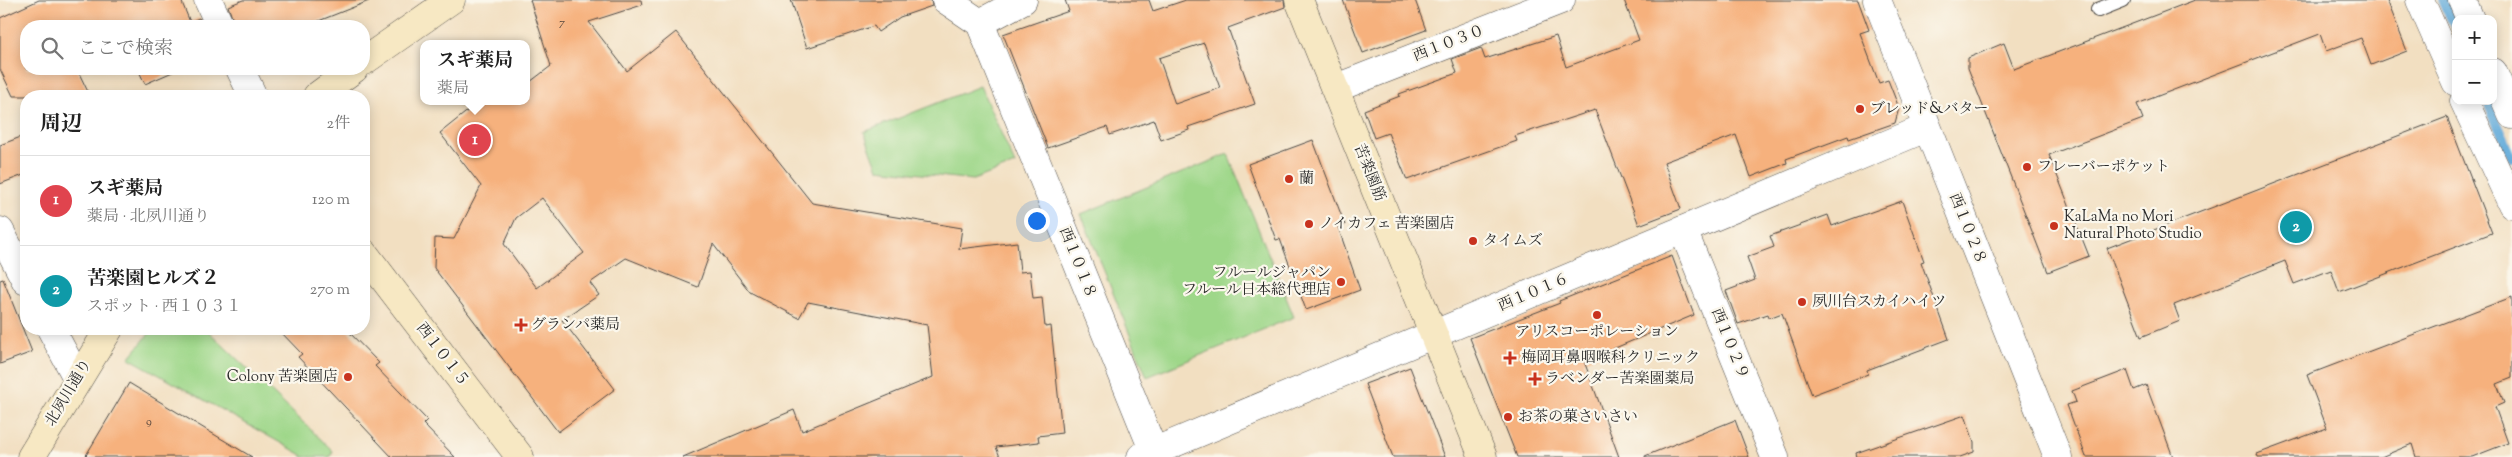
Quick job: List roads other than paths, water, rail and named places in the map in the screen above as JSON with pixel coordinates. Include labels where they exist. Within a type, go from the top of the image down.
[{"type":"street","points":[[208,0],[217,20]]},
{"type":"street","points":[[370,57],[451,0]]},
{"type":"street","points":[[946,0],[980,23],[1023,0]]},
{"type":"street","name":"苦楽園筋","points":[[1299,0],[1483,457]]},
{"type":"street","name":"西１０３０","points":[[1336,88],[1561,0]]},
{"type":"street","name":"西１０２８","points":[[1877,0],[1926,128],[2058,457]]},
{"type":"street","points":[[2420,0],[2452,73]]},
{"type":"street","points":[[2462,0],[2468,15]]},
{"type":"street","name":"西１０１８","points":[[980,23],[1150,455]]},
{"type":"street","points":[[243,75],[250,90]]},
{"type":"street","points":[[325,90],[346,75]]},
{"type":"street","points":[[2497,81],[2512,115]]},
{"type":"street","points":[[2467,105],[2502,160],[2512,204]]},
{"type":"street","name":"西１０１６","points":[[1150,455],[1433,334],[1926,128]]},
{"type":"street","name":"西１０２９","points":[[1683,230],[1775,457]]},
{"type":"street","points":[[0,231],[20,269]]},
{"type":"street","name":"西１０１５","points":[[370,262],[520,457]]},
{"type":"street","points":[[54,335],[78,378]]},
{"type":"street","name":"北夙川通り","points":[[30,457],[105,335]]},
{"type":"lane","points":[[2098,10],[2123,0]]},
{"type":"waterway","points":[[2443,0],[2452,20]]},
{"type":"waterway","points":[[2489,105],[2512,157]]},
{"type":"place","name":"ブレッド&バター","points":[[1860,109]]},
{"type":"place","name":"スギ薬局","points":[[475,140]]},
{"type":"place","name":"フレーバーポケット","points":[[2027,167]]},
{"type":"place","name":"蘭","points":[[1289,179]]},
{"type":"place","name":"ノイカフェ 苦楽園店","points":[[1309,224]]},
{"type":"place","name":"KaLaMa no Mori Natural Photo Studio","points":[[2054,226]]},
{"type":"place","name":"苦楽園ヒルズ２","points":[[2296,227]]},
{"type":"place","name":"タイムズ","points":[[1473,241]]},
{"type":"place","name":"フルールジャパン フルール日本総代理店","points":[[1341,282]]},
{"type":"place","name":"夙川台スカイハイツ","points":[[1802,302]]},
{"type":"place","name":"アリスコーポレーション","points":[[1597,315]]},
{"type":"place","name":"グランパ薬局","points":[[521,325]]},
{"type":"place","name":"梅岡耳鼻咽喉科クリニック","points":[[1510,358]]},
{"type":"place","name":"Colony 苦楽園店","points":[[348,377]]},
{"type":"place","name":"ラベンダー苦楽園薬局","points":[[1535,379]]},
{"type":"place","name":"お茶の菓さいさい","points":[[1508,417]]}]
